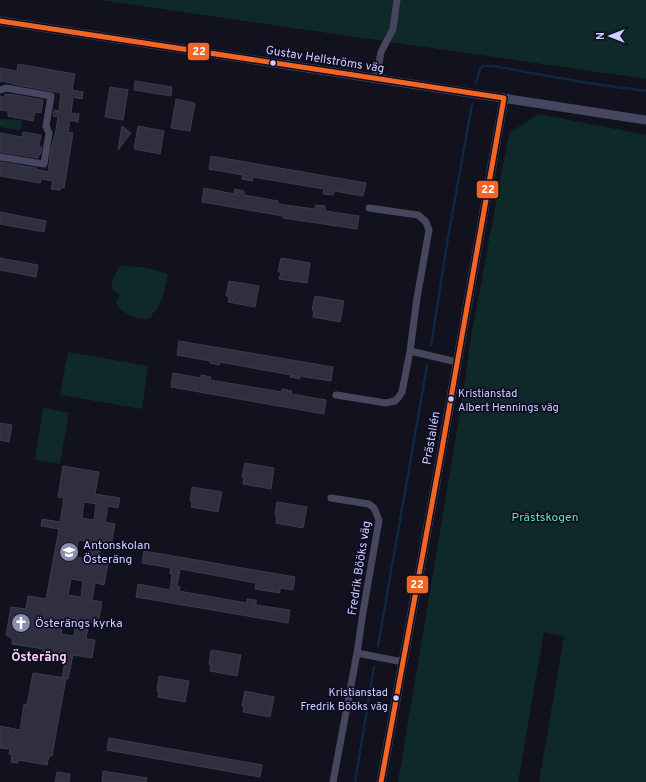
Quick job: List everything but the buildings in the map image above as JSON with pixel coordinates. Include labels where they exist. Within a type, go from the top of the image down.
[{"type":"street","points":[[376,79],[381,52],[393,29],[397,0]]},
{"type":"street","name":"Gustav Hellströms väg","points":[[0,21],[646,120]]},
{"type":"street","points":[[0,90],[6,88],[51,96],[46,126],[49,134],[44,164],[0,157]]},
{"type":"street","name":"Prästallén","points":[[382,782],[504,98]]},
{"type":"street","points":[[336,396],[386,403],[395,401],[402,392],[410,351],[417,298],[429,230],[426,222],[418,215],[369,208]]},
{"type":"street","points":[[410,351],[457,362]]},
{"type":"street","name":"Fredrik Bööks väg","points":[[332,498],[369,504],[374,508],[379,520],[357,653],[333,782]]},
{"type":"street","points":[[357,653],[403,662]]},
{"type":"green space","points":[[100,0],[646,0],[646,79]]},
{"type":"green space","name":"Prästskogen","points":[[539,114],[646,135],[646,782],[539,782],[564,636],[544,632],[518,782],[398,782],[460,413],[472,332],[509,133]]},
{"type":"green space","points":[[0,119],[22,120],[20,130],[0,127]]},
{"type":"green space","points":[[120,266],[132,266],[156,270],[168,274],[163,296],[151,318],[137,318],[124,311],[117,305],[116,301],[120,294],[111,289],[113,278]]},
{"type":"green space","points":[[68,352],[148,366],[142,409],[60,395]]},
{"type":"green space","points":[[43,408],[69,413],[60,464],[35,460]]},
{"type":"waterway","points":[[476,83],[480,69],[483,66],[493,66],[588,83],[646,91]]},
{"type":"waterway","points":[[431,345],[472,104]]},
{"type":"waterway","points":[[378,646],[427,366]]},
{"type":"waterway","points":[[355,782],[374,667]]},
{"type":"transit line","name":"22","points":[[0,21],[504,98],[381,782]]},
{"type":"place","name":"Kristianstad Albert Hennings väg","points":[[451,399]]},
{"type":"place","name":"Antonskolan Österäng","points":[[69,552]]},
{"type":"place","name":"Österängs kyrka","points":[[21,623]]},
{"type":"place","name":"Kristianstad Fredrik Bööks väg","points":[[396,698]]},
{"type":"district","name":"Österäng","points":[[39,656]]}]
